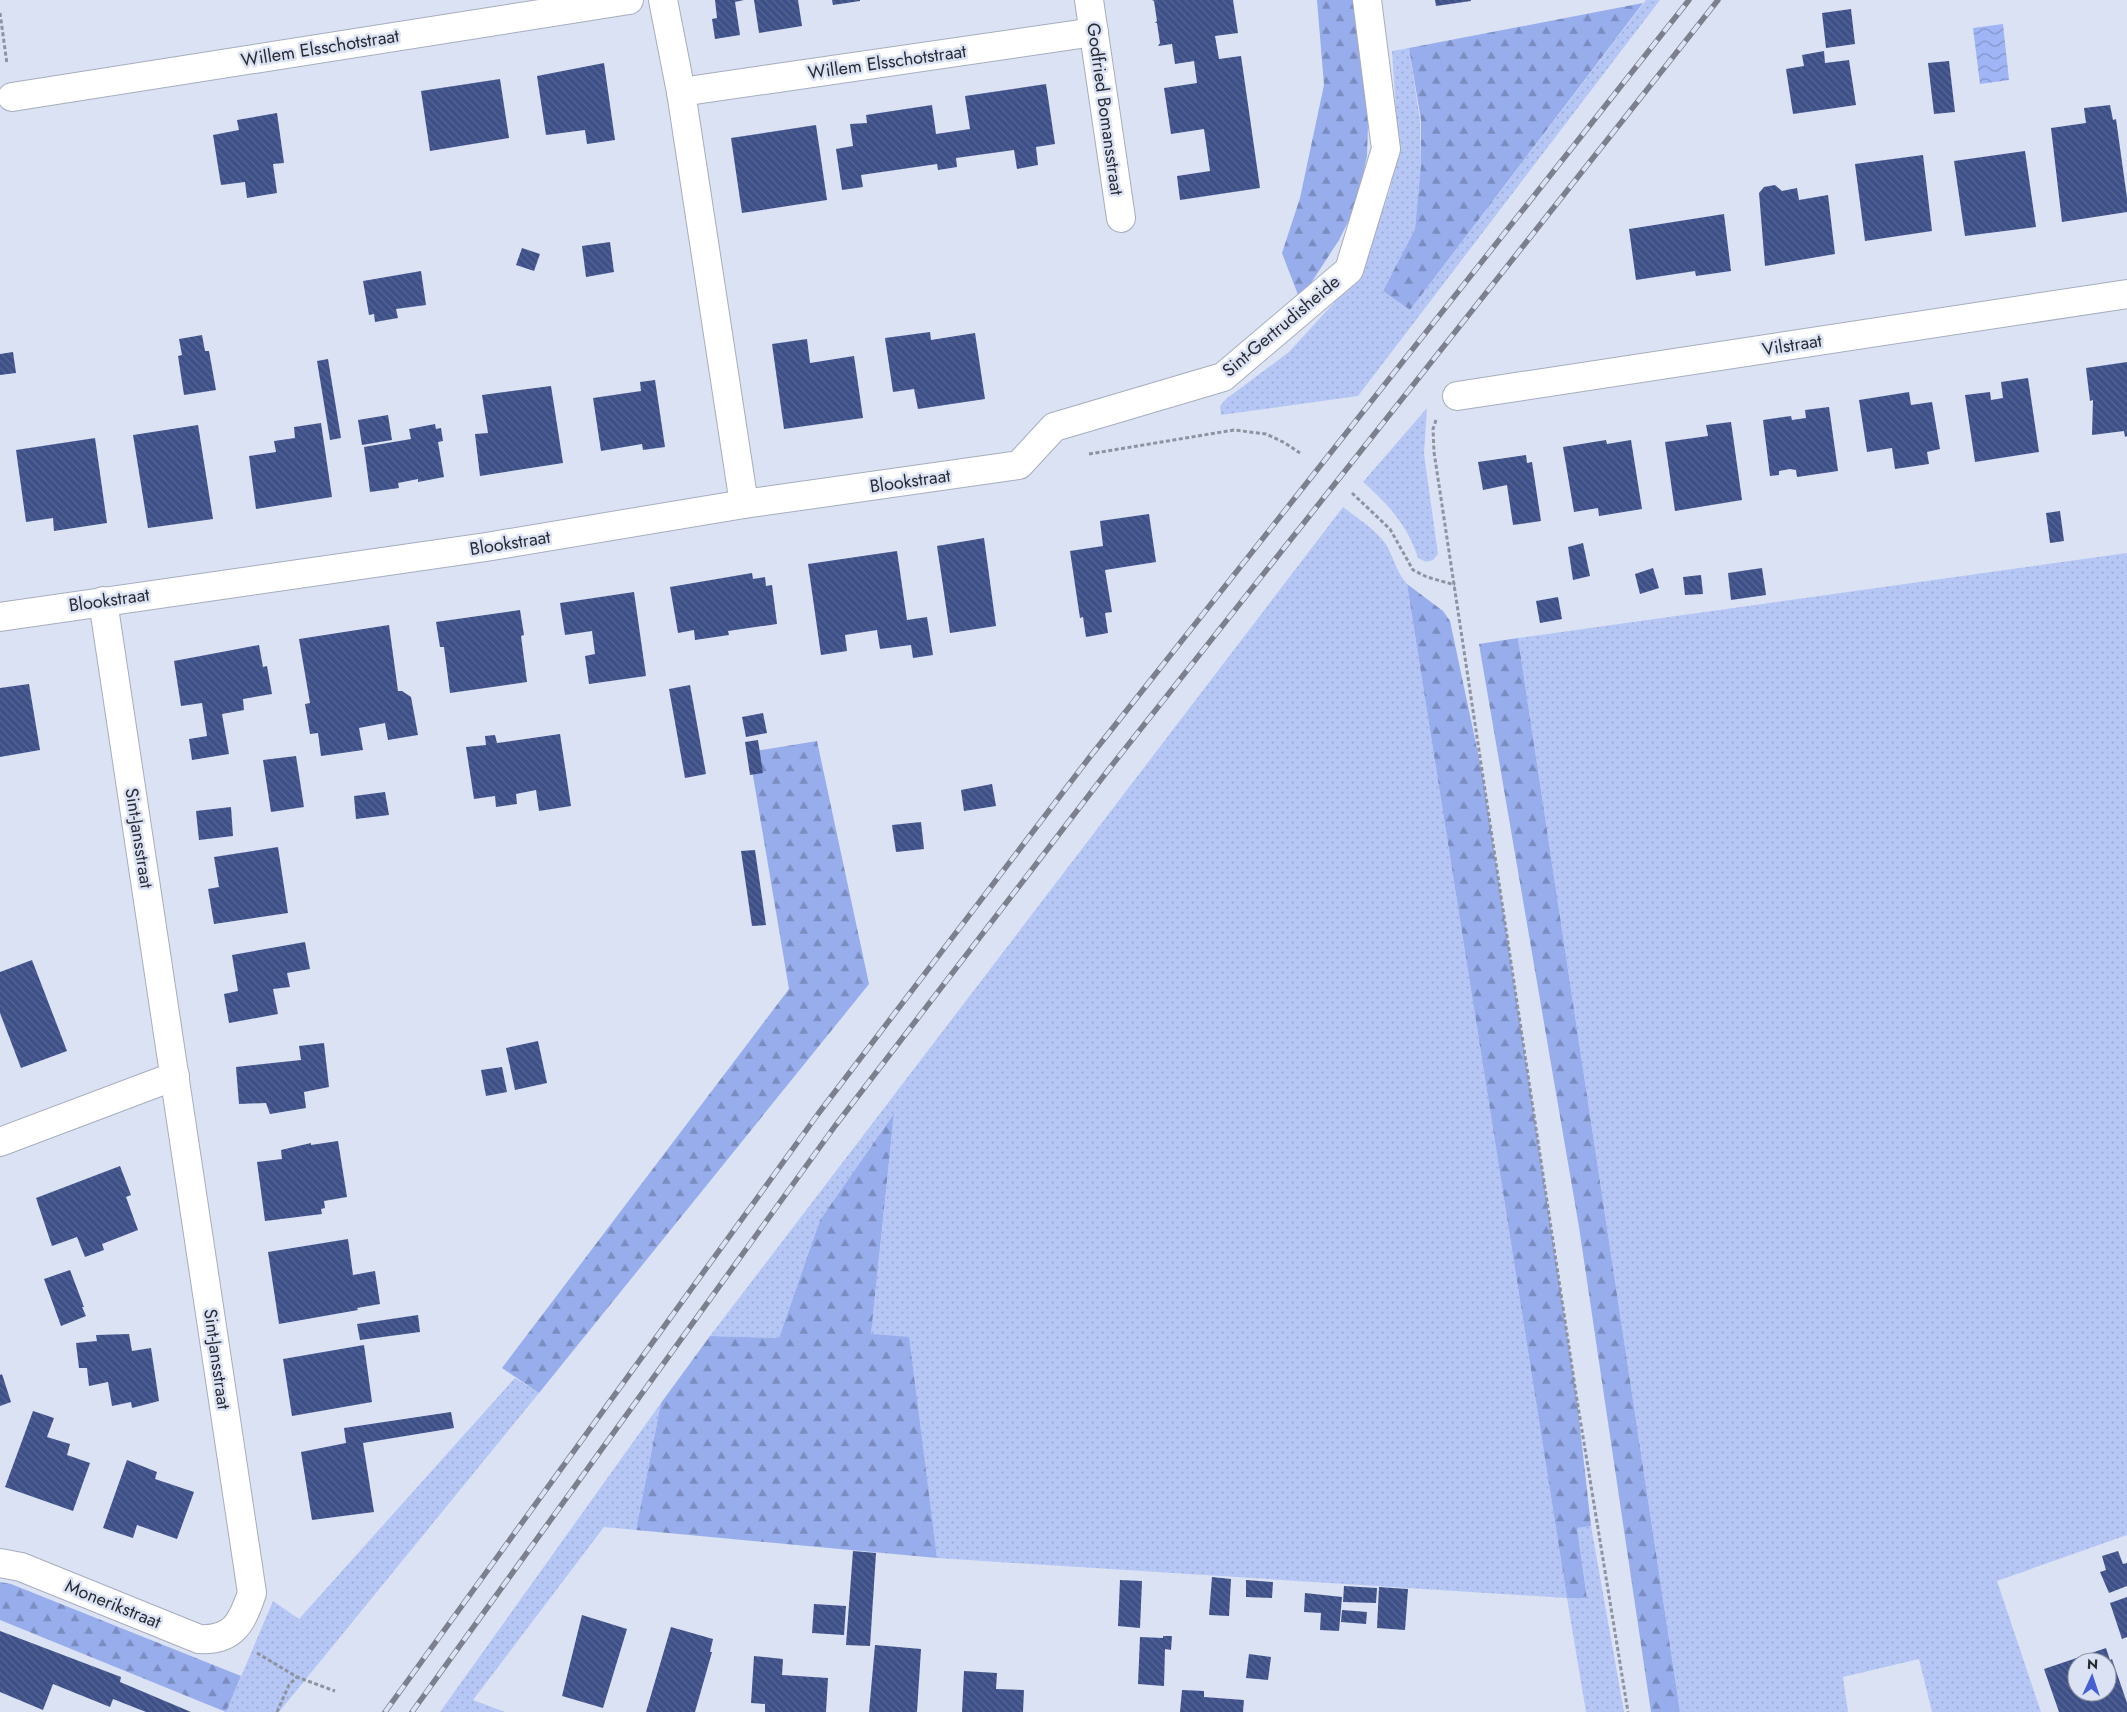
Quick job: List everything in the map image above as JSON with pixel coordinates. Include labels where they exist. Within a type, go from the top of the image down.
[{"type":"street","name":"Willem Elsschotstraat","points":[[12,97],[629,0]]},
{"type":"street","points":[[663,0],[681,92],[744,504]]},
{"type":"street","name":"Godfried Bomansstraat","points":[[1089,0],[1121,218]]},
{"type":"street","name":"Sint-Gertrudisheide","points":[[1019,465],[1054,427],[1223,378],[1349,270],[1386,149],[1367,0]]},
{"type":"street","name":"Willem Elsschotstraat","points":[[681,92],[1094,32]]},
{"type":"street","name":"Vilstraat","points":[[1457,396],[2127,294]]},
{"type":"street","name":"Blookstraat","points":[[0,617],[486,547],[744,504],[1019,465]]},
{"type":"street","name":"Sint-Jansstraat","points":[[103,601],[252,1593],[244,1616],[237,1626],[226,1635]]},
{"type":"street","points":[[0,1142],[175,1076]]},
{"type":"street","name":"Monerikstraat","points":[[0,1563],[22,1566],[199,1639],[214,1640],[226,1635]]},
{"type":"path","points":[[0,13],[12,97]]},
{"type":"path","points":[[1457,396],[1438,412],[1433,430],[1434,452],[1576,1400],[1628,1712]]},
{"type":"path","points":[[1088,454],[1234,430],[1266,434],[1300,453]]},
{"type":"path","points":[[1352,494],[1390,529],[1413,570],[1427,577],[1455,584]]},
{"type":"path","points":[[226,1635],[297,1677],[335,1691]]},
{"type":"path","points":[[277,1712],[289,1686],[297,1677]]},
{"type":"shaded area","points":[[1646,0],[1660,0],[1358,396],[1221,415],[1220,406],[1226,399],[1289,352],[1342,294],[1363,261],[1389,193],[1395,167],[1397,126],[1392,51],[1409,48],[1420,120],[1421,164],[1415,229],[1383,291],[1410,310]]},
{"type":"shaded area","points":[[1427,408],[1424,454],[1438,554],[1433,560],[1426,562],[1418,558],[1409,536],[1396,516],[1363,482]]},
{"type":"shaded area","points":[[1343,507],[1383,540],[1407,584],[1567,1598],[937,1558],[921,1440],[871,1334],[894,1115],[820,1220],[779,1338],[710,1336]]},
{"type":"shaded area","points":[[2127,553],[2127,1535],[1997,1581],[2041,1712],[1932,1712],[1919,1659],[1843,1677],[1848,1712],[1680,1712],[1518,638]]},
{"type":"shaded area","points":[[515,1378],[539,1393],[279,1712],[226,1712],[273,1601],[299,1619]]},
{"type":"shaded area","points":[[661,1403],[636,1530],[604,1527],[473,1700],[505,1712],[440,1712]]},
{"type":"shaded area","points":[[1591,1526],[1624,1712],[1586,1712],[1567,1598],[1587,1597],[1577,1528]]},
{"type":"green space","points":[[1317,0],[1355,0],[1369,93],[1367,156],[1356,206],[1339,240],[1300,300],[1282,253],[1300,198],[1324,85]]},
{"type":"green space","points":[[1643,3],[1410,310],[1383,291],[1415,229],[1421,164],[1421,120],[1409,48]]},
{"type":"green space","points":[[1407,584],[1443,611],[1450,621],[1483,777],[1577,1400],[1591,1526],[1577,1528],[1587,1598],[1567,1598]]},
{"type":"green space","points":[[1518,638],[1680,1712],[1651,1712],[1579,1227],[1479,644]]},
{"type":"green space","points":[[817,741],[869,984],[539,1393],[502,1368],[789,989],[749,752]]},
{"type":"green space","points":[[894,1114],[871,1334],[909,1337],[937,1558],[636,1530],[661,1403],[710,1336],[779,1338],[820,1220]]},
{"type":"green space","points":[[0,1582],[11,1584],[241,1676],[226,1712],[0,1620]]},
{"type":"water","points":[[2003,24],[2009,80],[1980,84],[1973,28]]},
{"type":"building","points":[[715,0],[744,0],[735,2],[740,35],[715,39],[712,19],[717,18]]},
{"type":"building","points":[[754,0],[798,0],[802,26],[759,33]]},
{"type":"building","points":[[832,0],[860,0],[860,1],[833,5]]},
{"type":"building","points":[[1152,0],[1233,0],[1238,33],[1215,36],[1219,59],[1241,56],[1260,188],[1180,200],[1177,176],[1210,171],[1204,129],[1171,134],[1164,88],[1197,83],[1194,61],[1175,64],[1172,44],[1158,46],[1160,43],[1157,23],[1155,23],[1157,21],[1154,1]]},
{"type":"building","points":[[1435,0],[1471,0],[1471,1],[1436,6]]},
{"type":"building","points":[[1851,9],[1855,44],[1826,48],[1822,13]]},
{"type":"building","points":[[1824,51],[1825,63],[1849,60],[1856,105],[1793,114],[1786,69],[1804,66],[1802,55]]},
{"type":"building","points":[[1949,61],[1955,112],[1934,114],[1928,63]]},
{"type":"building","points":[[604,63],[615,140],[587,144],[585,130],[546,135],[537,76]]},
{"type":"building","points":[[500,79],[509,138],[430,151],[421,91]]},
{"type":"building","points":[[1046,84],[1055,144],[1036,147],[1038,165],[1017,169],[1014,150],[956,158],[957,167],[938,170],[937,164],[861,175],[863,187],[842,190],[836,149],[853,146],[850,124],[867,123],[866,115],[932,105],[936,134],[970,129],[965,96]]},
{"type":"building","points":[[2110,105],[2113,120],[2116,119],[2127,198],[2127,212],[2062,222],[2051,128],[2086,123],[2084,108]]},
{"type":"building","points":[[277,113],[284,163],[273,164],[277,193],[247,198],[245,182],[221,185],[213,135],[239,130],[237,120]]},
{"type":"building","points":[[816,125],[827,200],[742,213],[731,138]]},
{"type":"building","points":[[2025,151],[2036,227],[1965,236],[1954,161]]},
{"type":"building","points":[[1923,155],[1932,231],[1865,241],[1855,164]]},
{"type":"building","points":[[1775,185],[1782,191],[1797,188],[1799,200],[1828,195],[1835,254],[1765,266],[1759,193],[1764,187]]},
{"type":"building","points":[[1724,214],[1731,271],[1696,276],[1695,271],[1636,280],[1629,229]]},
{"type":"building","points":[[610,242],[614,272],[586,277],[582,246]]},
{"type":"building","points":[[522,248],[540,254],[534,271],[516,265]]},
{"type":"building","points":[[421,271],[426,305],[396,309],[398,318],[375,322],[374,314],[369,315],[363,281]]},
{"type":"building","points":[[930,332],[931,340],[975,333],[985,399],[918,409],[914,389],[893,392],[885,338]]},
{"type":"building","points":[[202,335],[205,351],[209,351],[216,390],[184,395],[178,356],[182,355],[179,339]]},
{"type":"building","points":[[807,339],[810,363],[854,356],[863,418],[784,429],[772,344]]},
{"type":"building","points":[[13,352],[16,373],[0,375],[0,354]]},
{"type":"building","points":[[328,359],[341,438],[330,440],[317,361]]},
{"type":"building","points":[[2127,362],[2127,436],[2125,437],[2124,431],[2092,435],[2093,400],[2090,401],[2086,368]]},
{"type":"building","points":[[2028,378],[2039,452],[1975,462],[1965,395],[1990,392],[1991,400],[2003,398],[2001,382]]},
{"type":"building","points":[[655,380],[665,447],[643,450],[642,444],[601,451],[593,398],[641,391],[640,382]]},
{"type":"building","points":[[551,386],[563,463],[480,476],[475,434],[488,433],[482,395]]},
{"type":"building","points":[[1909,392],[1911,405],[1932,402],[1940,449],[1927,452],[1929,464],[1895,469],[1892,448],[1867,452],[1859,400]]},
{"type":"building","points":[[1829,407],[1838,471],[1797,477],[1796,470],[1790,469],[1779,471],[1779,475],[1770,476],[1763,420],[1791,416],[1792,420],[1806,418],[1805,410]]},
{"type":"building","points":[[388,415],[392,440],[362,445],[358,420]]},
{"type":"building","points":[[1731,422],[1742,500],[1675,511],[1665,442],[1708,436],[1706,425]]},
{"type":"building","points":[[321,423],[332,497],[256,509],[249,456],[276,452],[274,441],[295,438],[294,427]]},
{"type":"building","points":[[435,424],[436,429],[441,428],[443,441],[438,442],[444,477],[418,482],[418,479],[398,483],[399,488],[370,492],[364,447],[411,439],[409,429]]},
{"type":"building","points":[[198,425],[213,519],[148,528],[133,435]]},
{"type":"building","points":[[95,438],[107,523],[54,531],[53,518],[26,522],[16,450]]},
{"type":"building","points":[[1606,440],[1607,444],[1631,440],[1642,509],[1599,516],[1598,508],[1574,512],[1563,447]]},
{"type":"building","points":[[1526,455],[1527,463],[1532,462],[1541,521],[1513,525],[1507,485],[1483,490],[1478,462]]},
{"type":"building","points":[[2060,511],[2064,541],[2050,543],[2046,513]]},
{"type":"building","points":[[1149,514],[1156,562],[1105,570],[1112,612],[1105,613],[1108,633],[1086,637],[1083,617],[1080,618],[1070,551],[1103,546],[1100,521]]},
{"type":"building","points":[[984,538],[996,626],[950,633],[937,546]]},
{"type":"building","points":[[1583,543],[1590,576],[1573,580],[1568,547]]},
{"type":"building","points":[[897,551],[907,620],[927,617],[933,655],[913,658],[911,645],[880,649],[877,630],[845,635],[847,651],[821,655],[808,564]]},
{"type":"building","points":[[1653,568],[1659,588],[1640,594],[1635,574]]},
{"type":"building","points":[[1762,568],[1766,595],[1731,600],[1728,573]]},
{"type":"building","points":[[752,573],[753,579],[765,577],[766,586],[772,585],[777,624],[728,631],[729,635],[695,640],[694,630],[678,633],[670,587]]},
{"type":"building","points":[[1701,575],[1703,594],[1685,595],[1683,577]]},
{"type":"building","points":[[634,592],[646,676],[589,684],[585,656],[595,654],[592,631],[565,635],[560,603]]},
{"type":"building","points":[[1558,597],[1562,619],[1540,623],[1536,601]]},
{"type":"building","points":[[520,610],[524,635],[521,636],[527,682],[450,693],[444,647],[440,647],[436,622]]},
{"type":"building","points":[[389,625],[398,691],[402,691],[411,697],[418,735],[388,740],[385,723],[359,728],[363,750],[321,756],[318,733],[310,734],[305,704],[310,703],[299,639]]},
{"type":"building","points":[[259,645],[263,667],[267,666],[272,694],[243,699],[244,710],[222,714],[229,754],[192,760],[189,739],[207,736],[202,703],[181,706],[174,661]]},
{"type":"building","points":[[29,684],[40,750],[0,757],[0,688]]},
{"type":"building","points":[[690,685],[706,774],[685,778],[669,689]]},
{"type":"building","points":[[763,713],[767,733],[746,737],[742,717]]},
{"type":"building","points":[[560,734],[571,806],[539,811],[536,790],[516,794],[517,804],[496,807],[495,796],[474,799],[466,747],[486,745],[485,736],[495,735],[497,743]]},
{"type":"building","points":[[758,740],[763,773],[750,775],[745,742]]},
{"type":"building","points":[[296,756],[304,807],[271,812],[263,760]]},
{"type":"building","points":[[992,784],[996,806],[964,811],[961,790]]},
{"type":"building","points":[[385,792],[389,815],[356,819],[354,796]]},
{"type":"building","points":[[231,807],[233,836],[199,840],[196,811]]},
{"type":"building","points":[[921,822],[924,849],[896,852],[892,825]]},
{"type":"building","points":[[278,847],[288,913],[214,924],[208,889],[219,887],[214,857]]},
{"type":"building","points":[[755,850],[766,925],[752,926],[741,851]]},
{"type":"building","points":[[305,942],[310,969],[287,973],[290,987],[273,989],[278,1014],[229,1023],[224,994],[238,991],[232,955]]},
{"type":"building","points":[[32,960],[67,1051],[21,1068],[0,1013],[0,972]]},
{"type":"building","points":[[538,1041],[547,1083],[515,1090],[506,1048]]},
{"type":"building","points":[[324,1043],[329,1087],[304,1092],[306,1108],[270,1114],[266,1103],[239,1104],[236,1067],[301,1060],[299,1046]]},
{"type":"building","points":[[502,1067],[507,1092],[486,1096],[481,1070]]},
{"type":"building","points":[[338,1141],[347,1197],[324,1201],[325,1208],[321,1209],[322,1214],[265,1221],[257,1162],[282,1159],[281,1150],[311,1143],[311,1145]]},
{"type":"building","points":[[120,1166],[131,1195],[126,1197],[138,1230],[102,1244],[104,1250],[85,1257],[77,1237],[52,1246],[36,1198]]},
{"type":"building","points":[[348,1239],[353,1275],[375,1271],[380,1304],[357,1308],[358,1310],[279,1324],[268,1252]]},
{"type":"building","points":[[70,1270],[86,1316],[61,1326],[44,1279]]},
{"type":"building","points":[[418,1315],[420,1332],[360,1340],[357,1324]]},
{"type":"building","points":[[129,1334],[132,1351],[151,1348],[159,1401],[132,1408],[131,1402],[112,1406],[108,1382],[89,1386],[87,1368],[79,1368],[76,1343],[97,1341],[96,1335]]},
{"type":"building","points":[[364,1345],[372,1402],[292,1416],[283,1359]]},
{"type":"building","points":[[2,1374],[11,1402],[0,1406],[0,1375]]},
{"type":"building","points":[[33,1411],[54,1418],[47,1437],[70,1444],[67,1455],[90,1463],[73,1511],[5,1487]]},
{"type":"building","points":[[451,1412],[454,1428],[363,1443],[374,1512],[312,1520],[301,1452],[346,1443],[344,1428]]},
{"type":"building","points":[[127,1460],[157,1472],[155,1479],[194,1492],[177,1539],[137,1525],[133,1538],[103,1528]]},
{"type":"building","points":[[853,1551],[876,1553],[870,1646],[846,1645]]},
{"type":"building","points":[[2118,1551],[2123,1564],[2127,1563],[2127,1586],[2109,1593],[2100,1572],[2106,1570],[2102,1556]]},
{"type":"building","points":[[1212,1577],[1231,1579],[1229,1616],[1209,1615]]},
{"type":"building","points":[[1120,1580],[1142,1581],[1140,1628],[1118,1626]]},
{"type":"building","points":[[1246,1580],[1273,1582],[1272,1598],[1246,1597]]},
{"type":"building","points":[[1344,1586],[1377,1588],[1376,1603],[1343,1602]]},
{"type":"building","points":[[1379,1587],[1408,1589],[1405,1630],[1377,1628]]},
{"type":"building","points":[[1305,1593],[1342,1597],[1339,1631],[1320,1630],[1321,1613],[1304,1612]]},
{"type":"building","points":[[2127,1597],[2127,1637],[2122,1639],[2110,1603]]},
{"type":"building","points":[[814,1604],[846,1606],[844,1635],[812,1633]]},
{"type":"building","points":[[1342,1610],[1367,1612],[1366,1624],[1341,1622]]},
{"type":"building","points":[[582,1615],[627,1629],[603,1708],[562,1696]]},
{"type":"building","points":[[671,1627],[713,1639],[710,1652],[712,1652],[695,1712],[646,1712]]},
{"type":"building","points":[[0,1631],[121,1677],[120,1682],[191,1712],[146,1712],[113,1699],[110,1707],[53,1684],[43,1710],[0,1692]]},
{"type":"building","points":[[1163,1636],[1172,1636],[1171,1650],[1165,1649],[1164,1686],[1138,1684],[1140,1637],[1163,1638]]},
{"type":"building","points":[[875,1645],[921,1649],[917,1712],[869,1712]]},
{"type":"building","points":[[2106,1648],[2107,1652],[2094,1652]]},
{"type":"building","points":[[1249,1654],[1271,1657],[1268,1680],[1246,1678]]},
{"type":"building","points":[[754,1656],[783,1659],[782,1675],[828,1678],[826,1712],[765,1712],[765,1704],[751,1703]]},
{"type":"building","points":[[2067,1661],[2067,1702],[2117,1702],[2117,1674],[2127,1703],[2127,1712],[2059,1712],[2044,1669]]},
{"type":"building","points":[[964,1671],[997,1673],[996,1689],[1024,1690],[1023,1712],[962,1712]]},
{"type":"building","points":[[1182,1690],[1204,1691],[1204,1697],[1244,1700],[1243,1712],[1180,1712]]},
{"type":"railway","points":[[385,1712],[818,1114],[1089,758],[1689,0]]},
{"type":"railway","points":[[412,1712],[835,1126],[1109,769],[1718,0]]}]
